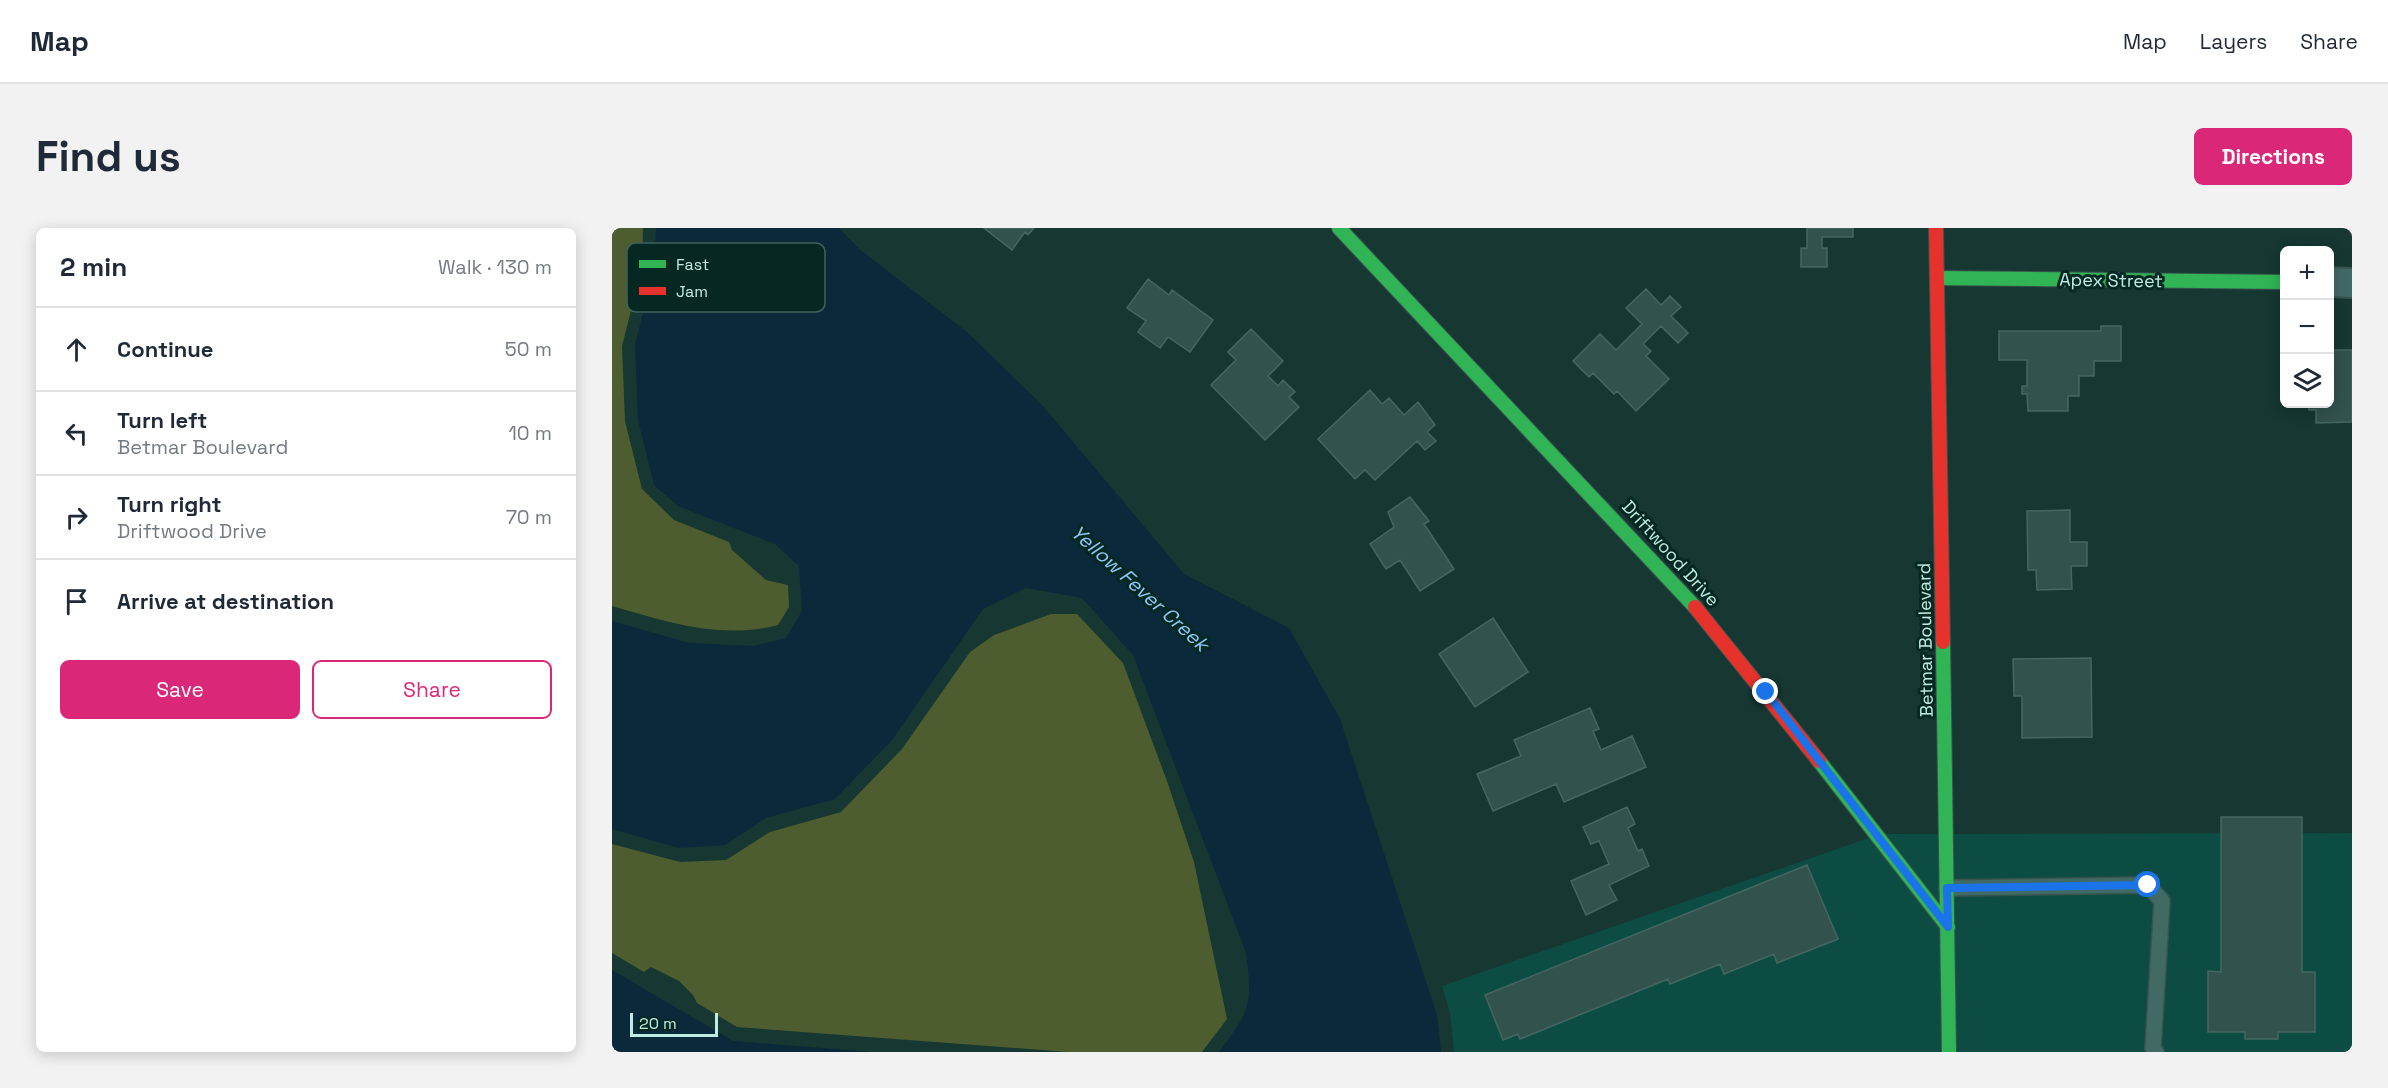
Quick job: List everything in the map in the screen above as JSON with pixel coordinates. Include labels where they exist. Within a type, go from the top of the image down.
[{"type":"street","name":"Driftwood Drive","points":[[1338,228],[1685,595],[1766,692],[1948,927]]},
{"type":"street","name":"Betmar Boulevard","points":[[1936,228],[1949,1052]]},
{"type":"street","name":"Apex Street","points":[[1937,278],[2280,282]]},
{"type":"street","points":[[2334,282],[2352,283]]},
{"type":"lane","points":[[1947,888],[2148,885],[2162,902],[2153,1048],[2156,1052]]},
{"type":"shaded area","points":[[612,228],[643,228],[643,243],[627,243],[627,312],[631,312],[622,346],[625,421],[642,489],[674,520],[729,542],[732,550],[766,580],[788,585],[789,607],[778,625],[736,631],[674,623],[612,606]]},
{"type":"shaded area","points":[[1051,614],[1077,614],[1123,663],[1167,781],[1194,862],[1227,1019],[1202,1052],[1068,1052],[737,1027],[697,1003],[693,995],[679,981],[651,967],[644,972],[612,953],[612,844],[680,862],[726,860],[770,832],[841,812],[902,749],[970,652],[994,635]]},
{"type":"shaded area","points":[[2352,833],[2352,1052],[1454,1052],[1450,1013],[1442,986],[1880,834]]},
{"type":"water","name":"Yellow Fever Creek","points":[[656,228],[839,228],[859,249],[967,332],[1042,405],[1184,574],[1289,628],[1340,719],[1437,1015],[1441,1052],[1219,1052],[1237,1026],[1247,1006],[1249,984],[1246,953],[1133,655],[1082,598],[1026,588],[983,609],[892,740],[835,799],[766,818],[725,845],[679,848],[612,829],[612,621],[689,643],[754,646],[786,638],[802,611],[799,566],[775,544],[678,506],[654,485],[638,420],[635,345],[643,312],[825,312],[825,243],[655,243]]},
{"type":"water","points":[[612,970],[733,1041],[873,1052],[612,1052]]},
{"type":"building","points":[[984,228],[1034,228],[1028,235],[1025,232],[1012,250]]},
{"type":"building","points":[[1807,228],[1853,228],[1853,237],[1822,237],[1822,248],[1827,248],[1827,267],[1801,267],[1801,248],[1807,248]]},
{"type":"building","points":[[1148,279],[1169,295],[1172,290],[1213,320],[1190,352],[1168,337],[1160,348],[1138,332],[1146,321],[1127,308]]},
{"type":"building","points":[[1646,289],[1661,305],[1670,296],[1681,307],[1671,316],[1688,333],[1678,343],[1661,326],[1643,344],[1651,351],[1646,356],[1669,379],[1636,411],[1617,391],[1614,394],[1593,373],[1589,377],[1573,361],[1600,334],[1616,350],[1642,324],[1626,308]]},
{"type":"building","points":[[2101,326],[2121,326],[2121,361],[2094,361],[2094,376],[2079,376],[2079,396],[2068,396],[2068,411],[2028,411],[2027,394],[2022,394],[2022,386],[2027,386],[2027,360],[1999,360],[1999,331],[2101,331]]},
{"type":"building","points":[[1251,329],[1283,361],[1268,376],[1278,386],[1283,380],[1295,392],[1289,397],[1299,407],[1265,440],[1211,385],[1236,360],[1228,352]]},
{"type":"building","points":[[2334,350],[2352,350],[2352,422],[2316,423],[2316,410],[2309,410],[2309,408],[2334,408]]},
{"type":"building","points":[[1370,390],[1382,404],[1389,398],[1404,415],[1418,402],[1435,425],[1427,432],[1436,441],[1425,450],[1417,441],[1375,480],[1365,470],[1355,479],[1318,439]]},
{"type":"building","points":[[1410,497],[1429,521],[1424,524],[1454,569],[1420,591],[1400,560],[1386,569],[1370,544],[1394,527],[1388,512]]},
{"type":"building","points":[[2070,510],[2070,542],[2087,542],[2087,566],[2071,566],[2072,589],[2037,590],[2036,570],[2028,570],[2027,511]]},
{"type":"building","points":[[1493,618],[1528,672],[1475,707],[1439,654]]},
{"type":"building","points":[[2091,658],[2092,737],[2022,738],[2022,696],[2014,696],[2013,659]]},
{"type":"building","points":[[1590,708],[1599,729],[1593,731],[1601,750],[1632,736],[1646,767],[1564,802],[1556,784],[1493,811],[1477,774],[1521,756],[1514,740]]},
{"type":"building","points":[[1627,807],[1635,824],[1628,828],[1638,851],[1642,849],[1649,866],[1609,885],[1617,900],[1586,915],[1571,881],[1609,864],[1599,841],[1591,844],[1583,827]]},
{"type":"building","points":[[2221,817],[2302,817],[2302,972],[2315,972],[2315,1032],[2278,1032],[2278,1039],[2245,1039],[2245,1032],[2208,1032],[2208,971],[2221,972]]},
{"type":"building","points":[[1807,865],[1838,939],[1777,963],[1774,954],[1724,974],[1720,964],[1670,984],[1668,979],[1520,1039],[1518,1034],[1503,1040],[1485,995]]},
{"type":"traffic: fast","points":[[1339,228],[1695,607]]},
{"type":"traffic: fast","points":[[1937,278],[2280,282]]},
{"type":"traffic: fast","points":[[1943,642],[1949,1052]]},
{"type":"traffic: fast","points":[[1819,761],[1948,927]]},
{"type":"traffic: jam","points":[[1936,228],[1943,642]]},
{"type":"traffic: jam","points":[[1695,607],[1819,761]]},
{"type":"route","points":[[1766,692],[1948,927],[1947,888],[2148,885]]}]
